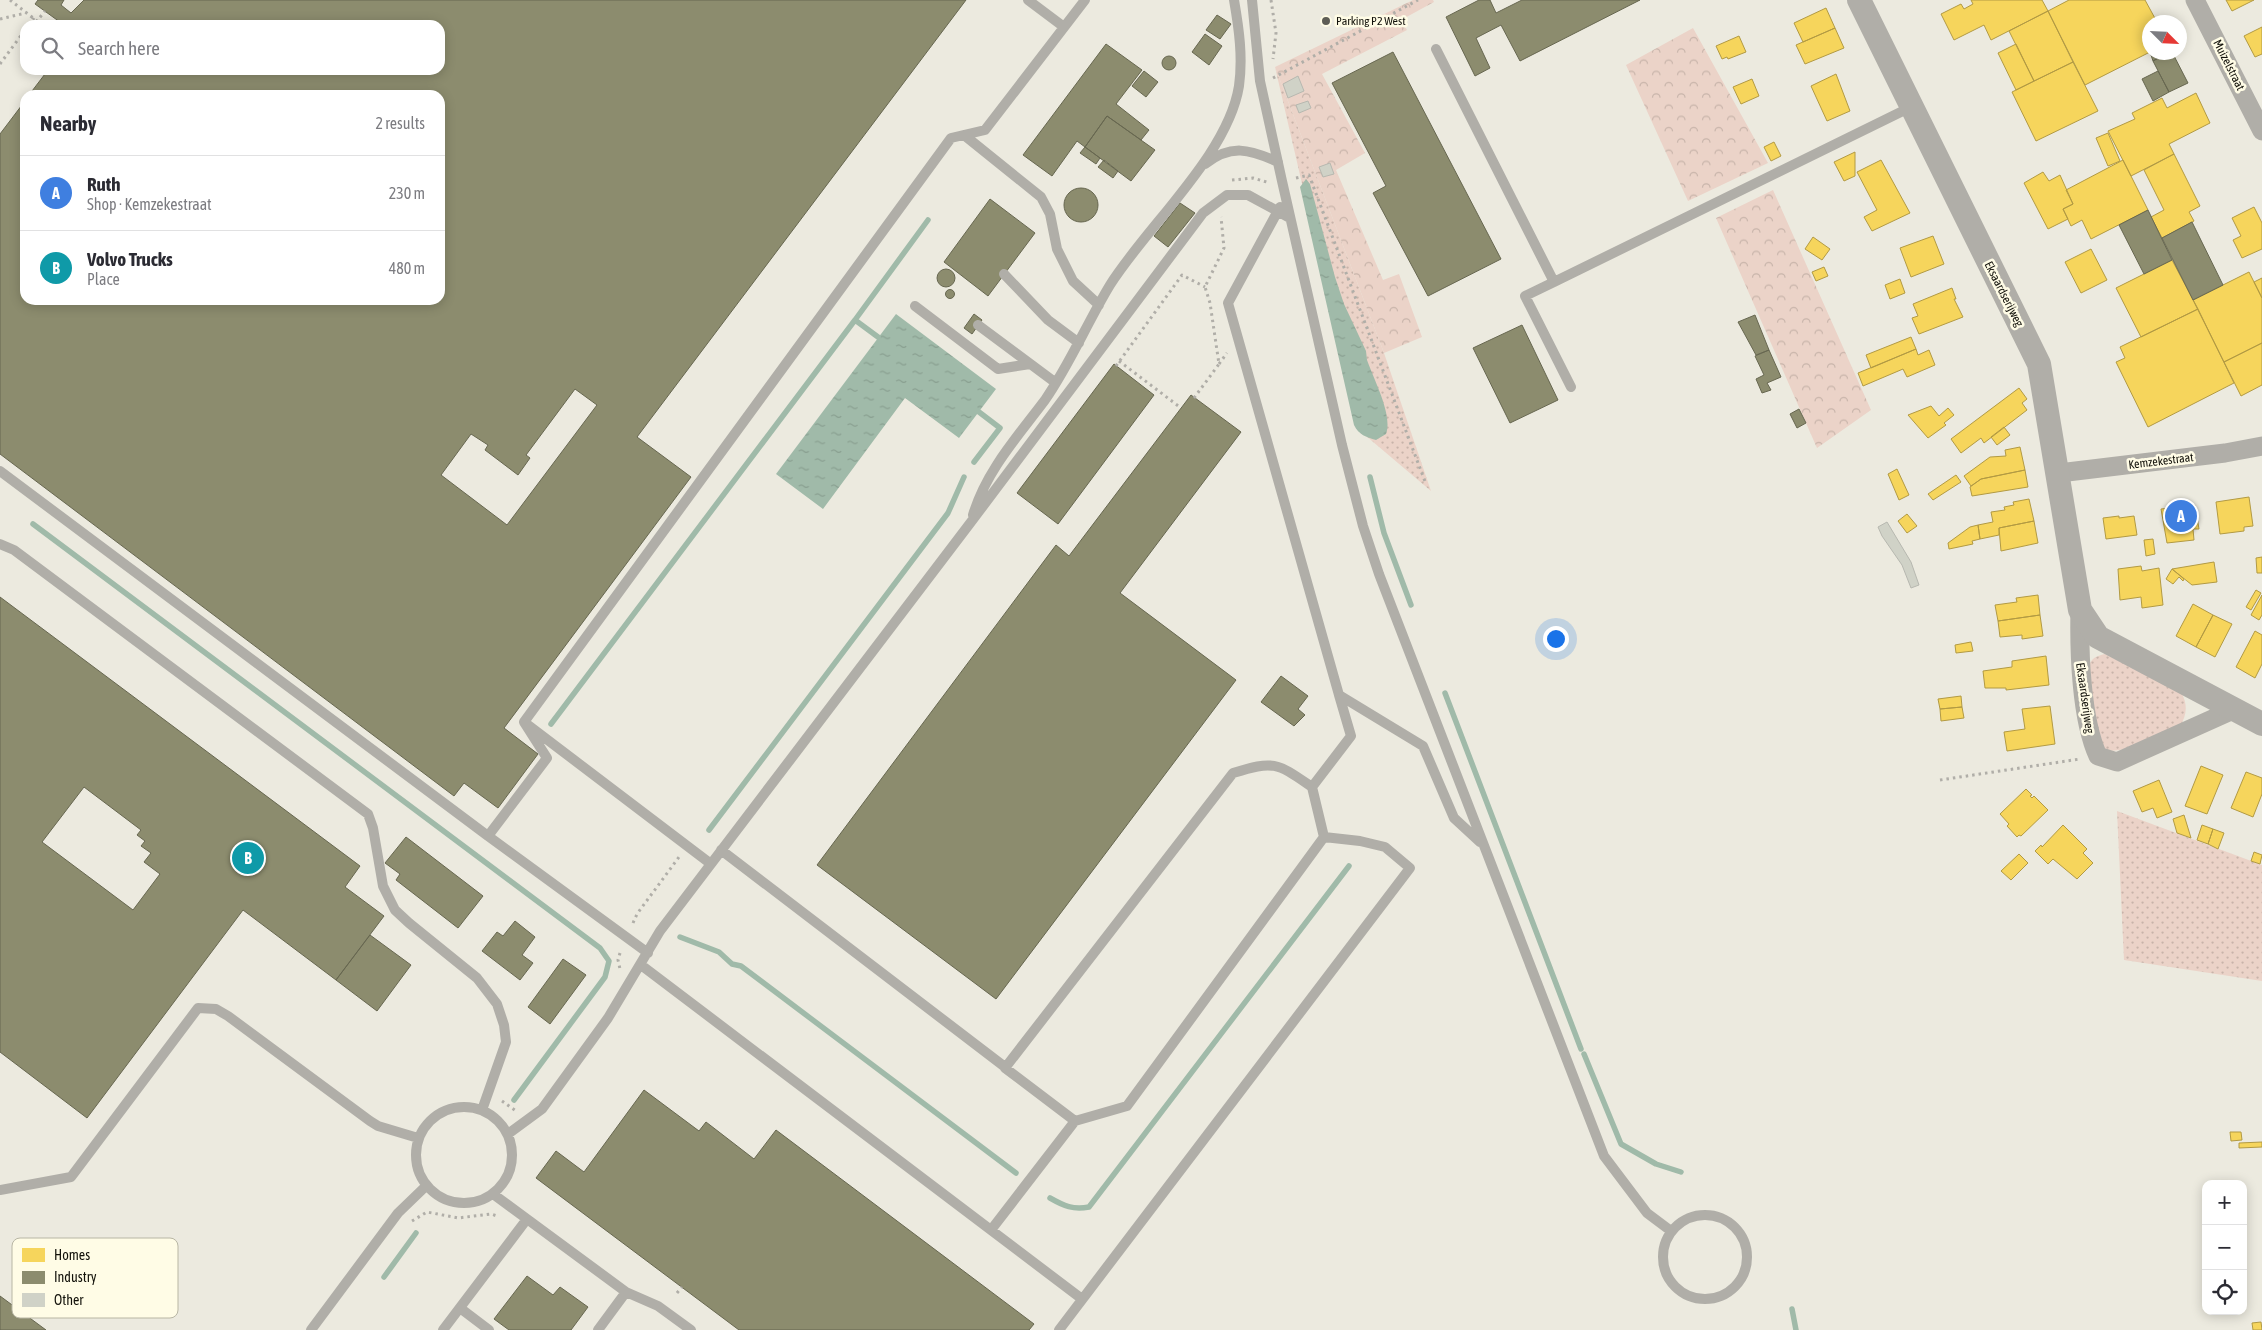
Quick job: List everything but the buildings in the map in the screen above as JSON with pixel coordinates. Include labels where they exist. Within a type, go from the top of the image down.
[{"type":"street","name":"Eksaardserijweg","points":[[1859,0],[1911,108],[2040,364],[2080,610],[2079,653],[2091,741],[2098,756]]},
{"type":"street","name":"Muizelstraat","points":[[2195,0],[2262,131]]},
{"type":"street","name":"Kemzekestraat","points":[[2059,473],[2225,453],[2262,446]]},
{"type":"street","name":"Eksaardserijweg","points":[[2080,610],[2098,637],[2262,724]]},
{"type":"street","points":[[2098,756],[2116,762],[2235,709]]},
{"type":"lane","points":[[1028,0],[1064,27]]},
{"type":"lane","points":[[524,722],[951,138],[985,130],[1085,0]]},
{"type":"lane","points":[[971,522],[979,494],[1010,446],[1056,383],[1111,284],[1219,138],[1230,114],[1238,88],[1241,63],[1240,33],[1234,0]]},
{"type":"lane","points":[[1252,0],[1260,80],[1278,162],[1277,182],[1286,198],[1340,436],[1363,526],[1382,583],[1604,1156],[1647,1213],[1672,1232]]},
{"type":"lane","points":[[1436,49],[1554,282]]},
{"type":"lane","points":[[1571,387],[1525,296],[1911,108]]},
{"type":"lane","points":[[964,135],[1041,197],[1050,214],[1057,249],[1073,281],[1099,305]]},
{"type":"lane","points":[[1196,171],[1226,151],[1246,150],[1278,162]]},
{"type":"lane","points":[[508,1134],[542,1109],[608,1018],[660,931],[1203,213],[1227,195],[1248,194],[1290,218]]},
{"type":"lane","points":[[1286,198],[1228,303],[1351,736],[1312,787]]},
{"type":"lane","points":[[1004,274],[1048,320],[1079,344]]},
{"type":"lane","points":[[915,306],[998,368],[1030,364]]},
{"type":"lane","points":[[978,325],[1056,383]]},
{"type":"lane","points":[[0,471],[488,836],[648,953]]},
{"type":"lane","points":[[0,544],[14,550],[368,814],[373,828],[383,886],[395,910],[477,978],[497,1004],[504,1025],[506,1042],[482,1110]]},
{"type":"lane","points":[[1339,695],[1423,746],[1454,818],[1484,845]]},
{"type":"lane","points":[[488,836],[547,758],[524,722]]},
{"type":"lane","points":[[524,722],[711,864]]},
{"type":"lane","points":[[991,1230],[1075,1120],[1127,1106],[1324,837],[1312,787],[1284,768],[1262,764],[1232,772],[1006,1067]]},
{"type":"lane","points":[[1059,1330],[1410,868],[1385,847],[1360,840],[1324,837]]},
{"type":"lane","points":[[721,850],[1075,1120]]},
{"type":"lane","points":[[641,965],[1082,1299]]},
{"type":"lane","points":[[0,1190],[71,1177],[198,1008],[216,1009],[228,1016],[378,1126],[418,1138]]},
{"type":"lane","points":[[467,1106],[482,1110],[493,1116],[508,1134],[512,1150],[511,1166],[504,1182],[493,1194],[480,1201],[466,1204],[451,1202],[437,1196],[426,1186],[416,1163],[415,1150],[418,1138],[426,1125],[438,1114],[452,1108],[467,1106]]},
{"type":"lane","points":[[311,1330],[398,1213],[426,1186]]},
{"type":"lane","points":[[493,1194],[626,1292],[658,1306],[691,1330]]},
{"type":"lane","points":[[1701,1215],[1715,1216],[1727,1221],[1737,1230],[1744,1241],[1747,1256],[1744,1270],[1738,1283],[1727,1293],[1714,1298],[1699,1299],[1685,1295],[1674,1286],[1666,1275],[1663,1262],[1663,1248],[1672,1232],[1677,1225],[1688,1218],[1701,1215]]},
{"type":"lane","points":[[443,1330],[527,1219]]},
{"type":"lane","points":[[598,1330],[626,1292]]},
{"type":"lane","points":[[460,1308],[489,1330]]},
{"type":"path","points":[[10,0],[37,20],[45,11]]},
{"type":"path","points":[[1271,0],[1276,33],[1272,64]]},
{"type":"path","points":[[1273,78],[1418,0]]},
{"type":"path","points":[[0,19],[27,13]]},
{"type":"path","points":[[0,64],[20,37]]},
{"type":"path","points":[[1272,71],[1275,88]]},
{"type":"path","points":[[1277,182],[1296,176],[1309,175],[1426,484]]},
{"type":"path","points":[[1116,366],[1182,275],[1205,287]]},
{"type":"path","points":[[1119,361],[1181,408]]},
{"type":"path","points":[[1940,780],[2098,756]]},
{"type":"path","points":[[633,923],[637,914],[679,857]]},
{"type":"path","points":[[620,953],[618,960],[622,975]]},
{"type":"path","points":[[502,1101],[519,1113]]},
{"type":"path","points":[[411,1223],[427,1212],[458,1218],[491,1214],[502,1217]]},
{"type":"path","points":[[677,1293],[682,1287]]},
{"type":"green space","points":[[1413,0],[1433,0],[1434,2],[1401,20],[1407,30],[1322,74],[1365,153],[1336,170],[1383,280],[1399,274],[1422,337],[1384,353],[1275,67]]},
{"type":"green space","points":[[1693,28],[1768,163],[1688,201],[1626,65]]},
{"type":"green space","points":[[1275,67],[1384,353],[1431,491],[1359,430]]},
{"type":"green space","points":[[1773,190],[1871,410],[1817,448],[1716,218]]},
{"type":"green space","points":[[2105,654],[2181,692],[2186,709],[2180,726],[2135,746],[2116,751],[2106,751],[2099,744],[2088,668],[2094,658]]},
{"type":"green space","points":[[2117,811],[2262,865],[2262,981],[2124,960]]},
{"type":"water","points":[[1306,179],[1310,184],[1344,304],[1366,351],[1367,360],[1385,408],[1387,417],[1386,434],[1376,440],[1363,435],[1354,425],[1300,187]]},
{"type":"water","points":[[896,314],[996,389],[959,438],[905,398],[823,509],[776,474]]},
{"type":"waterway","points":[[855,320],[928,220]]},
{"type":"waterway","points":[[551,724],[855,320],[878,337]]},
{"type":"waterway","points":[[974,462],[1000,428],[979,412]]},
{"type":"waterway","points":[[709,830],[948,513],[964,477]]},
{"type":"waterway","points":[[1370,477],[1384,533],[1411,605]]},
{"type":"waterway","points":[[33,524],[600,948],[609,961],[605,977],[514,1100]]},
{"type":"waterway","points":[[1445,693],[1581,1049]]},
{"type":"waterway","points":[[1050,1198],[1069,1207],[1089,1207],[1349,866]]},
{"type":"waterway","points":[[680,937],[719,952],[732,964],[741,966],[1016,1173]]},
{"type":"waterway","points":[[1584,1054],[1621,1144],[1656,1164],[1681,1172]]},
{"type":"waterway","points":[[384,1277],[416,1233]]},
{"type":"waterway","points":[[1792,1309],[1796,1330]]},
{"type":"place","name":"Parking P2 West","points":[[1326,21]]},
{"type":"place","name":"Ruth","points":[[2181,516]]},
{"type":"place","name":"Volvo Trucks","points":[[248,858]]}]
